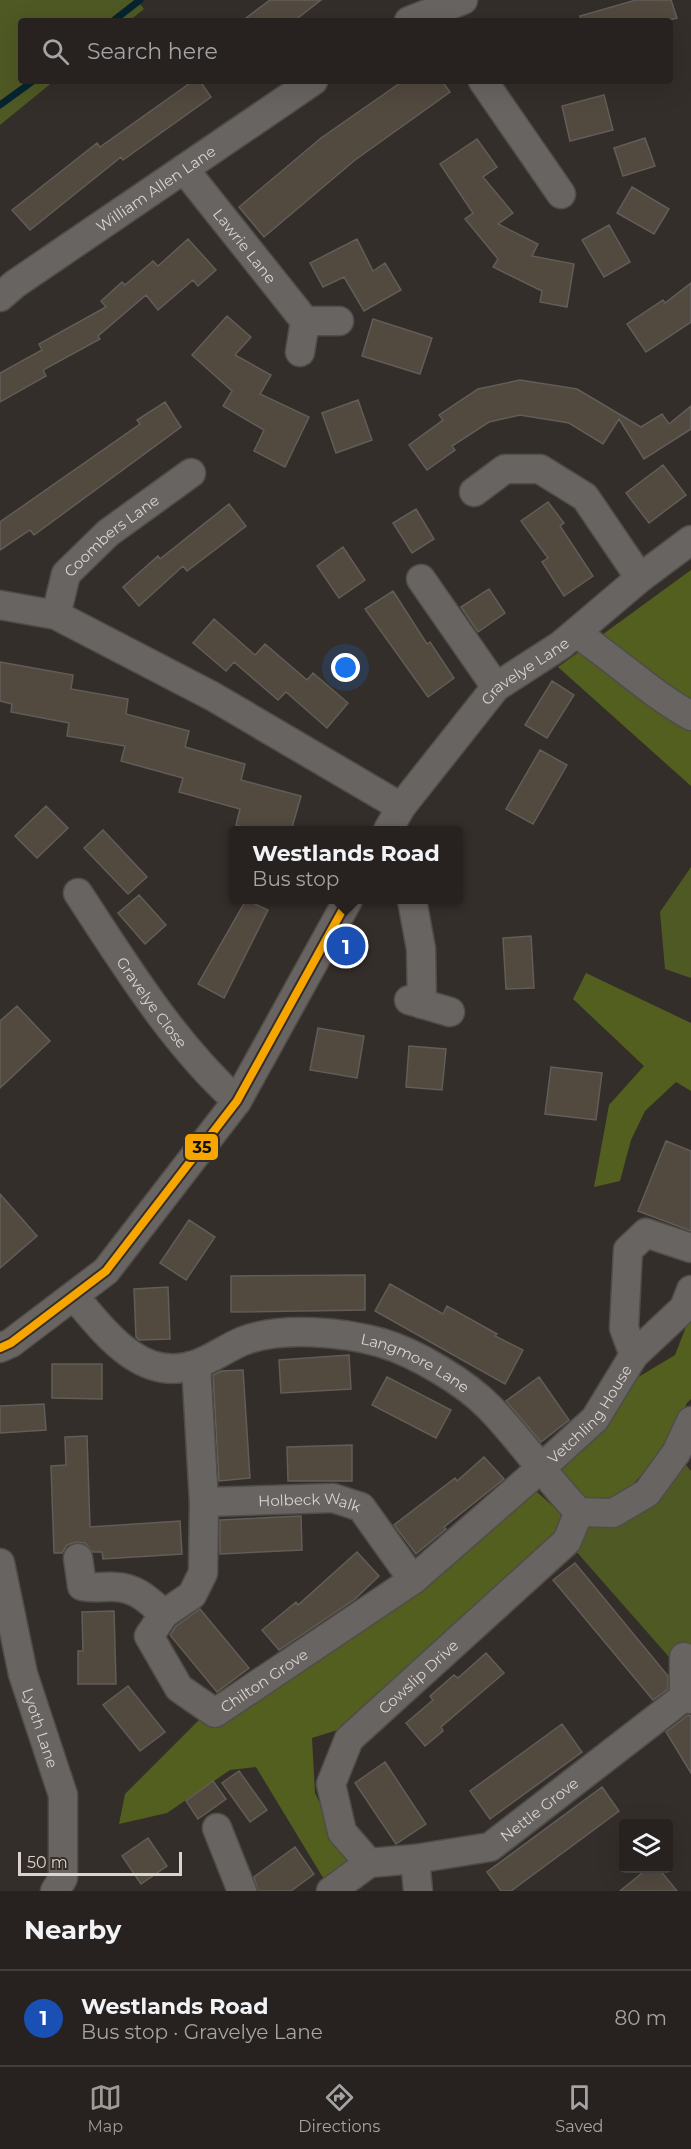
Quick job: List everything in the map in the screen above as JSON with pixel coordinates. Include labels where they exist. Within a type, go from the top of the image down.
[{"type":"street","points":[[428,17],[463,0]]},
{"type":"street","name":"William Allen Lane","points":[[0,297],[15,284],[309,84]]},
{"type":"street","points":[[485,84],[561,194]]},
{"type":"street","name":"Lawrie Lane","points":[[184,169],[305,321]]},
{"type":"street","points":[[300,352],[305,321],[339,321]]},
{"type":"street","points":[[474,492],[506,469],[540,469],[585,497],[640,578]]},
{"type":"street","name":"Coombers Lane","points":[[56,615],[66,574],[108,533],[191,473]]},
{"type":"street","name":"Gravelye Lane","points":[[395,819],[496,687],[576,633],[640,578],[691,540]]},
{"type":"street","points":[[421,579],[496,687]]},
{"type":"street","points":[[0,605],[56,615],[212,696],[395,819]]},
{"type":"street","points":[[576,633],[613,658],[661,699],[691,716]]},
{"type":"street","name":"Gravelye Close","points":[[78,893],[159,1014],[204,1072],[237,1101]]},
{"type":"street","points":[[0,1348],[11,1343],[106,1271],[237,1101],[346,904]]},
{"type":"street","points":[[413,904],[421,949],[415,1002],[450,1012]]},
{"type":"street","name":"Vetchling House","points":[[634,1354],[624,1328],[628,1250],[646,1233],[691,1248]]},
{"type":"street","name":"Vetchling House","points":[[540,1469],[595,1419],[634,1354],[684,1308],[691,1290]]},
{"type":"street","name":"Langmore Lane","points":[[74,1296],[108,1335],[133,1358],[173,1371],[196,1365],[244,1341],[274,1335],[341,1334],[383,1343],[413,1356],[454,1380],[489,1407],[579,1512]]},
{"type":"street","name":"Chilton Grove","points":[[196,1365],[204,1502],[203,1573],[192,1595],[164,1614],[149,1636],[179,1688],[215,1713],[413,1580],[540,1469]]},
{"type":"street","points":[[579,1512],[613,1513],[647,1493],[676,1453],[691,1421]]},
{"type":"street","name":"Holbeck Walk","points":[[204,1502],[333,1498],[361,1507],[413,1580]]},
{"type":"street","name":"Cowslip Drive","points":[[369,1863],[342,1832],[331,1784],[349,1739],[567,1541],[579,1512]]},
{"type":"street","points":[[78,1558],[82,1586],[116,1587],[138,1592],[164,1614]]},
{"type":"street","name":"Lyoth Lane","points":[[0,1563],[23,1674],[63,1794],[63,1878],[55,1891]]},
{"type":"street","name":"Nettle Grove","points":[[369,1863],[415,1859],[490,1847],[688,1698],[684,1657]]},
{"type":"street","points":[[217,1828],[242,1891]]},
{"type":"street","points":[[415,1859],[418,1891]]},
{"type":"street","points":[[331,1891],[369,1863]]},
{"type":"green space","points":[[0,0],[137,0],[144,9],[133,18],[18,18],[18,84],[50,84],[0,125]]},
{"type":"green space","points":[[691,570],[691,786],[558,667]]},
{"type":"green space","points":[[691,867],[691,978],[665,969],[660,912]]},
{"type":"green space","points":[[586,973],[691,1023],[691,1091],[676,1082],[645,1111],[631,1140],[620,1181],[594,1187],[609,1105],[644,1066],[573,999]]},
{"type":"green space","points":[[691,1314],[691,1399],[687,1403],[669,1445],[611,1508],[584,1507],[556,1474],[635,1379],[675,1355]]},
{"type":"green space","points":[[676,1453],[691,1471],[691,1682],[567,1541]]},
{"type":"green space","points":[[537,1492],[564,1516],[559,1540],[347,1727],[312,1738],[315,1793],[349,1865],[325,1881],[256,1767],[230,1770],[167,1813],[119,1824],[125,1794],[199,1720],[280,1682],[524,1493]]},
{"type":"building","points":[[270,0],[321,0],[298,18],[246,18]]},
{"type":"building","points":[[636,0],[671,0],[677,18],[580,18],[580,16]]},
{"type":"building","points":[[189,84],[202,84],[211,97],[123,160],[121,157],[30,230],[12,210],[97,143],[100,147]]},
{"type":"building","points":[[399,84],[444,84],[450,92],[355,160],[264,237],[239,207],[321,138]]},
{"type":"building","points":[[604,95],[613,130],[570,141],[562,106]]},
{"type":"building","points":[[645,138],[655,166],[623,176],[614,148]]},
{"type":"building","points":[[477,139],[497,167],[483,177],[513,213],[498,224],[538,244],[532,256],[574,264],[567,307],[540,302],[542,291],[493,267],[498,259],[465,219],[473,213],[440,164]]},
{"type":"building","points":[[632,187],[669,209],[654,234],[617,213]]},
{"type":"building","points":[[609,225],[630,262],[604,277],[582,240]]},
{"type":"building","points":[[188,239],[216,270],[198,286],[193,280],[158,310],[146,295],[98,336],[100,339],[43,370],[46,376],[0,402],[0,373],[42,350],[39,344],[106,307],[101,301],[122,282],[125,285],[153,261],[158,266]]},
{"type":"building","points":[[357,239],[373,271],[385,263],[401,290],[364,311],[344,277],[323,287],[310,263]]},
{"type":"building","points":[[691,283],[691,322],[646,352],[627,324],[663,300],[665,303]]},
{"type":"building","points":[[227,316],[251,337],[235,355],[271,375],[260,394],[309,417],[285,467],[254,451],[264,430],[223,406],[232,391],[192,355]]},
{"type":"building","points":[[373,319],[432,338],[420,374],[362,356]]},
{"type":"building","points":[[520,380],[577,389],[641,427],[662,414],[669,424],[691,406],[691,429],[644,459],[619,419],[603,444],[569,423],[520,415],[489,422],[452,446],[455,450],[427,470],[409,445],[443,420],[439,415],[478,389]]},
{"type":"building","points":[[358,400],[372,440],[336,453],[322,413]]},
{"type":"building","points":[[165,402],[181,427],[34,535],[30,530],[0,550],[0,522],[140,424],[137,420]]},
{"type":"building","points":[[663,465],[686,495],[649,523],[626,493]]},
{"type":"building","points":[[548,502],[564,523],[560,526],[593,576],[564,596],[542,562],[548,558],[521,521]]},
{"type":"building","points":[[229,504],[246,526],[187,571],[183,566],[139,606],[123,587],[158,556],[160,559]]},
{"type":"building","points":[[416,509],[434,539],[412,553],[393,523]]},
{"type":"building","points":[[343,547],[365,580],[339,598],[317,566]]},
{"type":"building","points":[[489,589],[505,613],[478,632],[461,607]]},
{"type":"building","points":[[393,591],[427,644],[430,642],[454,678],[428,697],[365,609]]},
{"type":"building","points":[[214,619],[255,655],[265,644],[307,680],[313,673],[348,703],[327,728],[286,692],[278,700],[234,662],[226,671],[193,643]]},
{"type":"building","points":[[0,662],[73,675],[71,689],[128,699],[126,714],[189,731],[185,747],[245,764],[241,780],[301,796],[292,826],[236,825],[240,809],[179,792],[183,778],[121,761],[125,746],[67,736],[69,723],[11,712],[12,704],[0,701]]},
{"type":"building","points":[[552,681],[574,695],[547,738],[525,725]]},
{"type":"building","points":[[540,750],[567,765],[533,824],[506,809]]},
{"type":"building","points":[[46,806],[68,828],[37,858],[15,836]]},
{"type":"building","points":[[103,830],[147,877],[128,894],[84,848]]},
{"type":"building","points":[[139,895],[166,925],[145,944],[118,913]]},
{"type":"building","points":[[244,904],[255,904],[268,910],[224,998],[198,984]]},
{"type":"building","points":[[531,936],[534,988],[506,989],[503,938]]},
{"type":"building","points":[[17,1006],[50,1041],[0,1088],[0,1021]]},
{"type":"building","points":[[318,1028],[364,1036],[357,1078],[310,1070]]},
{"type":"building","points":[[409,1046],[446,1049],[442,1090],[406,1087]]},
{"type":"building","points":[[551,1067],[602,1073],[596,1120],[545,1114]]},
{"type":"building","points":[[666,1141],[691,1151],[691,1231],[638,1211]]},
{"type":"building","points":[[0,1194],[37,1236],[0,1268]]},
{"type":"building","points":[[189,1220],[215,1237],[186,1280],[160,1263]]},
{"type":"building","points":[[365,1275],[365,1310],[231,1312],[231,1276]]},
{"type":"building","points":[[390,1284],[443,1314],[447,1306],[497,1334],[495,1336],[523,1350],[505,1384],[375,1311]]},
{"type":"building","points":[[168,1287],[170,1339],[139,1340],[136,1337],[134,1289]]},
{"type":"building","points":[[349,1355],[351,1389],[281,1393],[279,1360]]},
{"type":"building","points":[[52,1364],[102,1364],[102,1399],[52,1398]]},
{"type":"building","points":[[243,1370],[250,1478],[219,1481],[213,1375],[221,1371]]},
{"type":"building","points":[[387,1377],[451,1410],[436,1438],[372,1405]]},
{"type":"building","points":[[539,1377],[569,1420],[541,1442],[506,1401]]},
{"type":"building","points":[[44,1404],[46,1430],[0,1433],[0,1406]]},
{"type":"building","points":[[87,1436],[90,1527],[180,1521],[182,1554],[103,1559],[102,1552],[93,1552],[85,1543],[76,1542],[67,1545],[62,1553],[54,1553],[51,1466],[66,1465],[65,1437]]},
{"type":"building","points":[[352,1445],[352,1481],[288,1481],[287,1447]]},
{"type":"building","points":[[484,1457],[504,1479],[444,1527],[446,1529],[416,1554],[394,1525],[455,1478],[457,1481]]},
{"type":"building","points":[[301,1516],[302,1550],[220,1554],[220,1520]]},
{"type":"building","points":[[357,1552],[379,1576],[355,1599],[279,1650],[262,1630],[296,1602],[298,1605]]},
{"type":"building","points":[[575,1563],[668,1676],[668,1689],[653,1700],[553,1580]]},
{"type":"building","points":[[200,1609],[249,1668],[217,1692],[170,1635],[176,1626]]},
{"type":"building","points":[[114,1611],[116,1684],[78,1684],[78,1651],[83,1651],[82,1612]]},
{"type":"building","points":[[486,1653],[504,1673],[441,1727],[443,1731],[425,1746],[406,1723],[433,1700],[430,1696],[454,1675],[458,1678]]},
{"type":"building","points":[[128,1686],[165,1732],[140,1751],[103,1705]]},
{"type":"building","points":[[688,1715],[691,1716],[691,1773],[666,1732]]},
{"type":"building","points":[[562,1724],[582,1752],[490,1819],[470,1791]]},
{"type":"building","points":[[385,1762],[426,1824],[396,1844],[355,1783]]},
{"type":"building","points":[[239,1771],[267,1810],[250,1822],[222,1783]]},
{"type":"building","points":[[213,1781],[226,1799],[198,1819],[186,1801]]},
{"type":"building","points":[[602,1787],[619,1811],[511,1891],[501,1891],[487,1872]]},
{"type":"building","points":[[148,1838],[167,1866],[141,1884],[122,1856]]},
{"type":"building","points":[[295,1847],[314,1874],[291,1891],[258,1891],[254,1877]]},
{"type":"building","points":[[642,1873],[662,1873],[677,1891],[620,1891]]},
{"type":"waterway","points":[[117,18],[140,0]]},
{"type":"waterway","points":[[0,105],[29,84]]},
{"type":"transit line","name":"35","points":[[0,1348],[11,1343],[106,1271],[237,1101],[346,904]]},
{"type":"place","name":"Westlands Road","points":[[346,946]]}]
